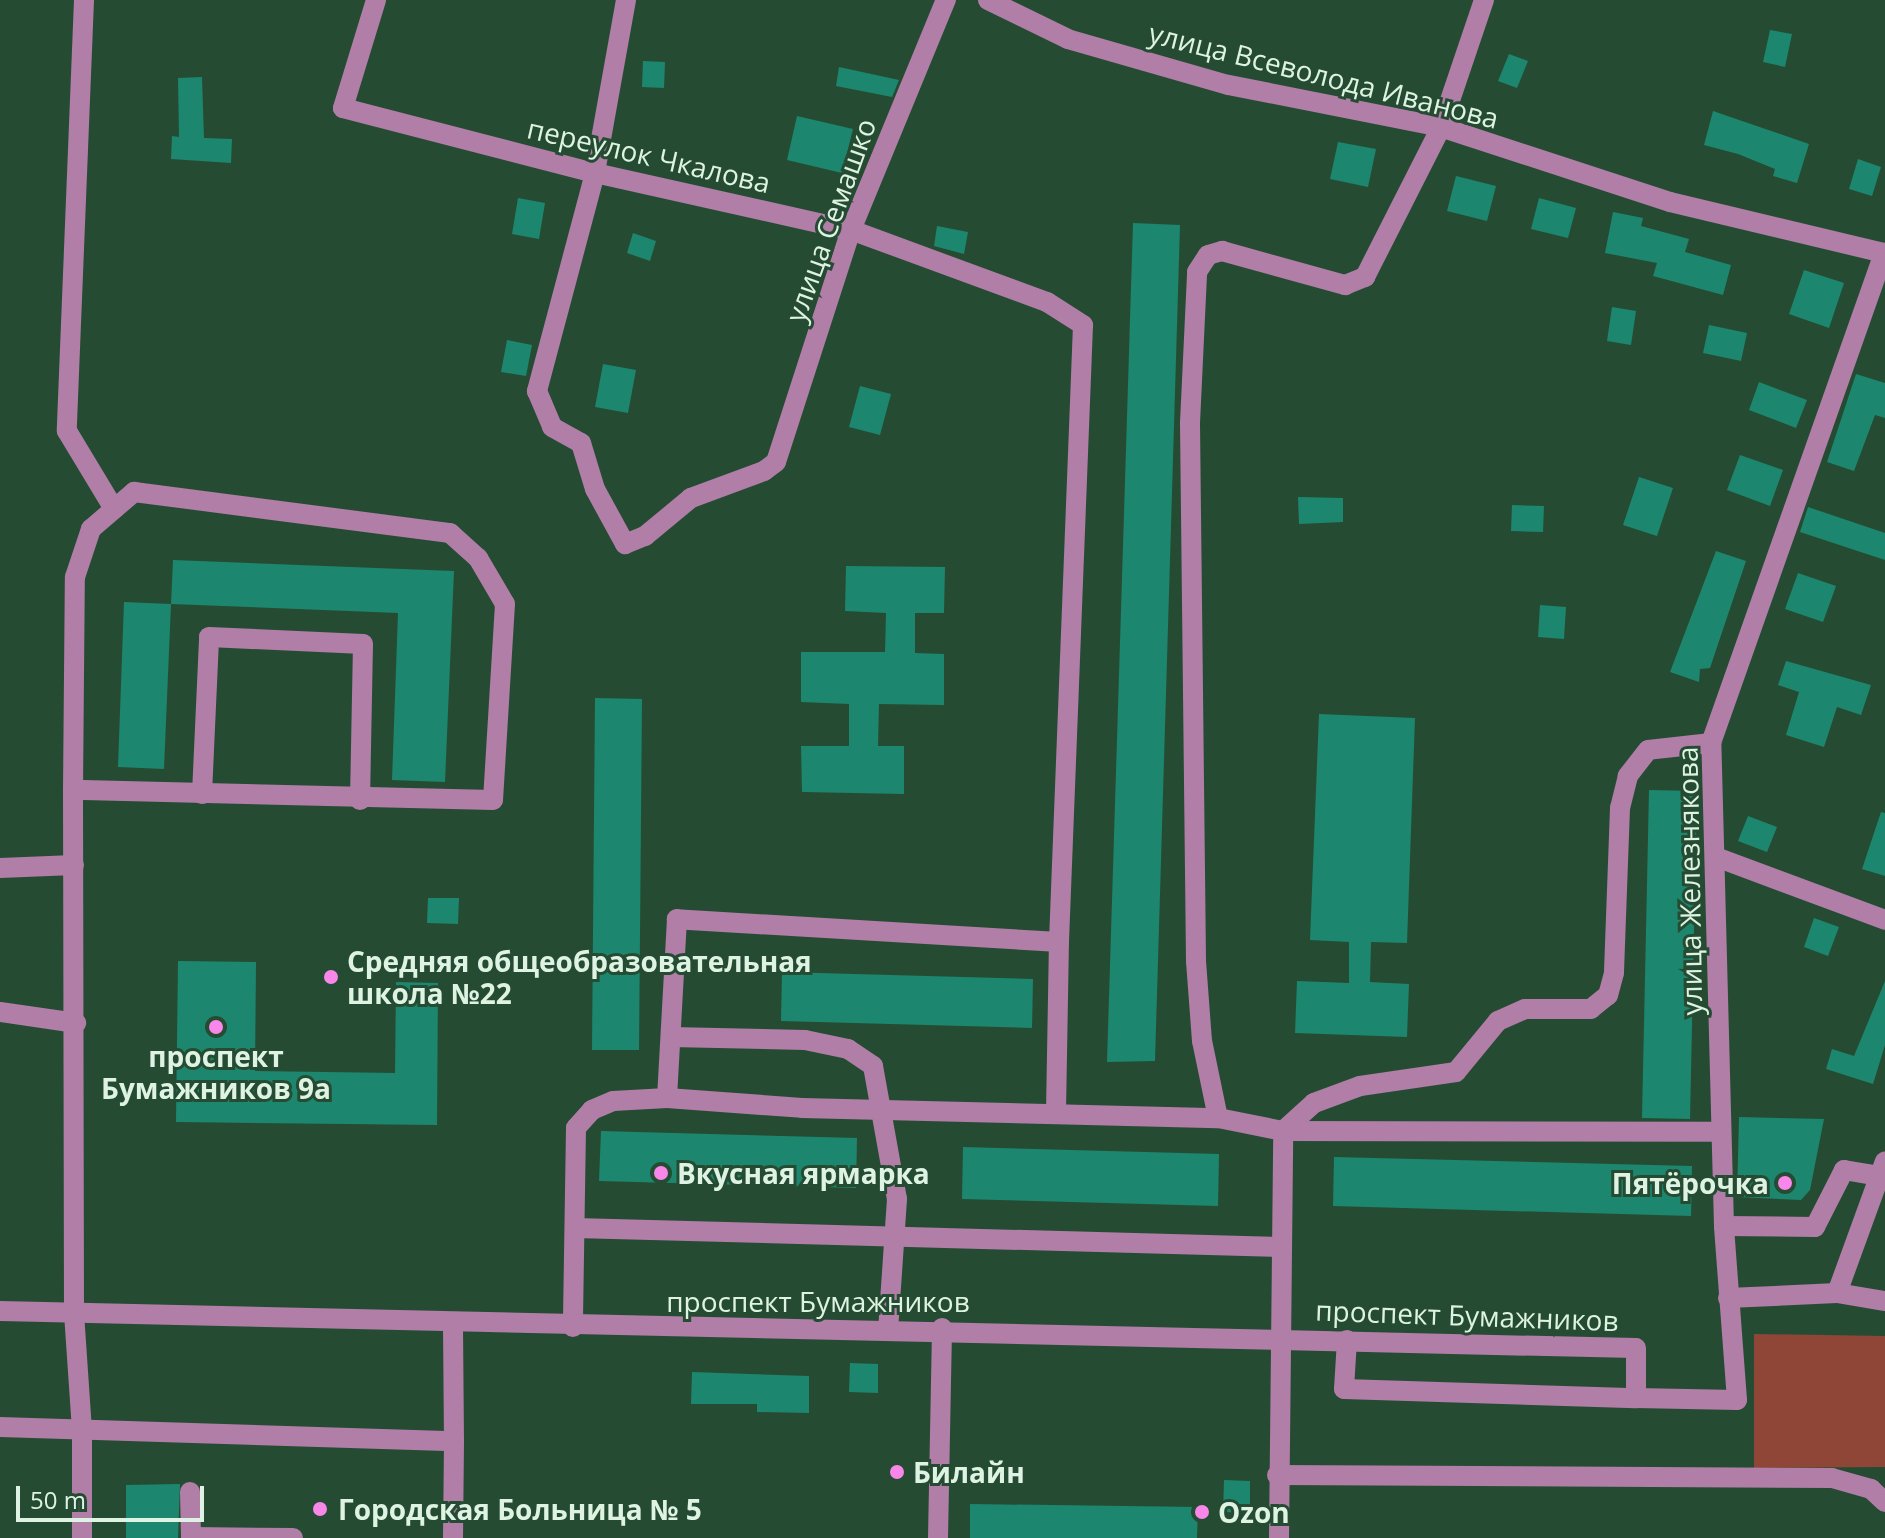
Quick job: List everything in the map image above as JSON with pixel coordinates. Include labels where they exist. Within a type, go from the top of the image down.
[{"type":"street","points":[[84,0],[67,431],[114,509]]},
{"type":"street","name":"переулок Чкалова","points":[[376,0],[343,108],[595,173],[851,230],[1047,302],[1083,325],[1059,942]]},
{"type":"street","points":[[595,173],[626,0]]},
{"type":"street","name":"улица Семашко","points":[[595,173],[537,391],[552,427],[581,443],[595,489],[625,544],[645,536],[691,498],[764,471],[776,462],[851,230],[946,0]]},
{"type":"street","name":"улица Всеволода Иванова","points":[[988,0],[1068,39],[1213,81],[1441,127],[1670,202],[1885,252]]},
{"type":"street","points":[[1218,1118],[1202,1041],[1196,961],[1190,423],[1197,272],[1208,255],[1222,251],[1345,285],[1365,277],[1441,127],[1484,0]]},
{"type":"street","name":"улица Железнякова","points":[[1636,1398],[1737,1400],[1724,1226],[1711,743],[1885,252]]},
{"type":"street","points":[[73,790],[360,800],[493,800],[505,604],[478,558],[450,533],[134,492],[91,529],[75,577],[73,790],[76,1023],[74,1313],[82,1429],[82,1538]]},
{"type":"street","points":[[202,794],[209,637],[363,644],[360,800]]},
{"type":"street","points":[[1279,1538],[1277,1338],[1283,1131],[1314,1103],[1360,1086],[1456,1072],[1498,1021],[1525,1009],[1591,1009],[1608,995],[1614,973],[1620,808],[1628,776],[1648,750],[1711,743]]},
{"type":"street","points":[[1716,857],[1885,920]]},
{"type":"street","points":[[0,868],[74,865]]},
{"type":"street","points":[[667,1098],[677,919],[1059,942],[1056,1112]]},
{"type":"street","points":[[0,1012],[76,1023]]},
{"type":"street","points":[[671,1037],[805,1040],[848,1049],[873,1066],[897,1199],[888,1330]]},
{"type":"street","points":[[573,1327],[576,1128],[592,1110],[613,1101],[667,1098],[882,1109],[1218,1118],[1283,1131],[1721,1132]]},
{"type":"street","points":[[1724,1226],[1815,1227],[1844,1170],[1883,1172],[1837,1293]]},
{"type":"street","points":[[575,1228],[894,1233],[1280,1247]]},
{"type":"street","points":[[1728,1298],[1837,1293],[1885,1301]]},
{"type":"street","name":"проспект Бумажников","points":[[0,1311],[573,1327],[942,1328],[1636,1348],[1636,1398]]},
{"type":"street","points":[[453,1324],[453,1538]]},
{"type":"street","points":[[938,1538],[942,1328]]},
{"type":"street","points":[[1347,1340],[1344,1389],[1636,1398]]},
{"type":"street","points":[[0,1427],[454,1441]]},
{"type":"street","points":[[1277,1475],[1832,1478],[1871,1489],[1885,1502]]},
{"type":"street","points":[[190,1492],[191,1537],[293,1538]]},
{"type":"shaded area","points":[[1754,1334],[1885,1336],[1885,1467],[1754,1468]]},
{"type":"building","points":[[1770,30],[1792,34],[1785,67],[1763,62]]},
{"type":"building","points":[[1509,54],[1528,61],[1517,88],[1498,81]]},
{"type":"building","points":[[643,61],[665,62],[664,88],[642,87]]},
{"type":"building","points":[[839,67],[899,80],[892,97],[836,86]]},
{"type":"building","points":[[202,77],[204,138],[232,139],[231,163],[171,159],[172,136],[179,137],[178,78]]},
{"type":"building","points":[[1713,111],[1809,144],[1797,183],[1773,176],[1775,169],[1704,145]]},
{"type":"building","points":[[797,116],[853,129],[842,173],[787,160]]},
{"type":"building","points":[[1338,142],[1376,149],[1368,187],[1330,179]]},
{"type":"building","points":[[1858,159],[1881,167],[1872,196],[1849,189]]},
{"type":"building","points":[[1456,176],[1496,186],[1487,221],[1447,211]]},
{"type":"building","points":[[518,198],[545,203],[539,239],[512,234]]},
{"type":"building","points":[[1539,198],[1576,208],[1568,238],[1531,229]]},
{"type":"building","points":[[1613,212],[1643,218],[1641,226],[1689,239],[1685,252],[1731,265],[1723,295],[1653,276],[1657,263],[1605,253]]},
{"type":"building","points":[[1133,223],[1180,225],[1155,1061],[1107,1062]]},
{"type":"building","points":[[937,226],[968,232],[964,254],[934,246]]},
{"type":"building","points":[[633,233],[656,241],[650,261],[627,253]]},
{"type":"building","points":[[1804,270],[1844,283],[1829,328],[1789,314]]},
{"type":"building","points":[[1612,307],[1636,311],[1631,345],[1607,341]]},
{"type":"building","points":[[1709,325],[1747,333],[1741,361],[1703,353]]},
{"type":"building","points":[[507,340],[532,345],[526,376],[501,372]]},
{"type":"building","points":[[603,364],[636,370],[628,413],[595,407]]},
{"type":"building","points":[[1856,374],[1885,383],[1885,418],[1875,415],[1854,471],[1827,462]]},
{"type":"building","points":[[1759,382],[1807,400],[1796,428],[1749,410]]},
{"type":"building","points":[[860,386],[891,394],[880,435],[849,427]]},
{"type":"building","points":[[1740,455],[1783,470],[1770,506],[1727,490]]},
{"type":"building","points":[[1639,477],[1673,488],[1657,536],[1623,525]]},
{"type":"building","points":[[1298,497],[1343,498],[1343,522],[1299,524]]},
{"type":"building","points":[[1512,505],[1544,506],[1543,532],[1511,531]]},
{"type":"building","points":[[1808,507],[1885,533],[1885,560],[1800,532]]},
{"type":"building","points":[[1716,551],[1746,561],[1710,668],[1700,669],[1699,682],[1670,672]]},
{"type":"building","points":[[173,560],[454,571],[445,782],[392,780],[398,613],[171,604]]},
{"type":"building","points":[[846,566],[945,567],[944,613],[915,613],[915,653],[944,654],[944,705],[879,704],[878,746],[904,746],[904,794],[802,792],[801,746],[849,746],[849,704],[801,702],[801,652],[885,652],[886,613],[845,611]]},
{"type":"building","points":[[1798,573],[1836,586],[1823,622],[1785,609]]},
{"type":"building","points":[[124,602],[171,604],[164,769],[118,767]]},
{"type":"building","points":[[1540,605],[1566,607],[1564,639],[1538,637]]},
{"type":"building","points":[[1786,661],[1871,685],[1861,715],[1837,707],[1824,747],[1786,735],[1799,692],[1778,685]]},
{"type":"building","points":[[595,698],[642,699],[639,1050],[592,1050]]},
{"type":"building","points":[[1319,714],[1415,718],[1407,943],[1371,942],[1370,982],[1409,984],[1407,1037],[1295,1033],[1297,981],[1349,983],[1349,942],[1310,940]]},
{"type":"building","points":[[1649,790],[1697,791],[1690,1119],[1642,1118]]},
{"type":"building","points":[[1881,812],[1885,813],[1885,876],[1862,869]]},
{"type":"building","points":[[1748,816],[1777,827],[1767,852],[1738,841]]},
{"type":"building","points":[[428,898],[459,898],[458,924],[427,923]]},
{"type":"building","points":[[1814,918],[1839,927],[1828,956],[1804,947]]},
{"type":"building","name":"проспект Бумажников 9а","points":[[178,961],[256,962],[255,1071],[395,1073],[396,982],[438,983],[437,1125],[176,1122]]},
{"type":"building","points":[[782,972],[1033,979],[1032,1028],[781,1021]]},
{"type":"building","points":[[1885,981],[1885,1045],[1873,1084],[1826,1069],[1832,1049],[1854,1056]]},
{"type":"building","points":[[1739,1117],[1824,1119],[1810,1190],[1801,1200],[1737,1197]]},
{"type":"building","points":[[601,1131],[857,1138],[856,1188],[599,1181]]},
{"type":"building","points":[[963,1147],[1219,1154],[1218,1206],[962,1199]]},
{"type":"building","points":[[1334,1157],[1692,1166],[1691,1216],[1333,1206]]},
{"type":"building","points":[[850,1363],[878,1364],[878,1393],[849,1392]]},
{"type":"building","points":[[692,1372],[809,1376],[809,1413],[757,1412],[757,1404],[691,1404]]},
{"type":"building","points":[[1224,1480],[1250,1481],[1250,1513],[1223,1512]]},
{"type":"building","points":[[180,1484],[178,1538],[126,1538],[126,1485]]},
{"type":"building","points":[[970,1504],[1198,1507],[1197,1538],[970,1538]]},
{"type":"place","name":"Средняя общеобразовательная школа №22","points":[[331,977]]},
{"type":"place","name":"проспект Бумажников 9а","points":[[216,1027]]},
{"type":"place","name":"Вкусная ярмарка","points":[[661,1173]]},
{"type":"place","name":"Пятёрочка","points":[[1785,1183]]},
{"type":"place","name":"Билайн","points":[[897,1472]]},
{"type":"place","name":"Городская Больница № 5","points":[[320,1509]]},
{"type":"place","name":"Ozon","points":[[1202,1512]]}]
